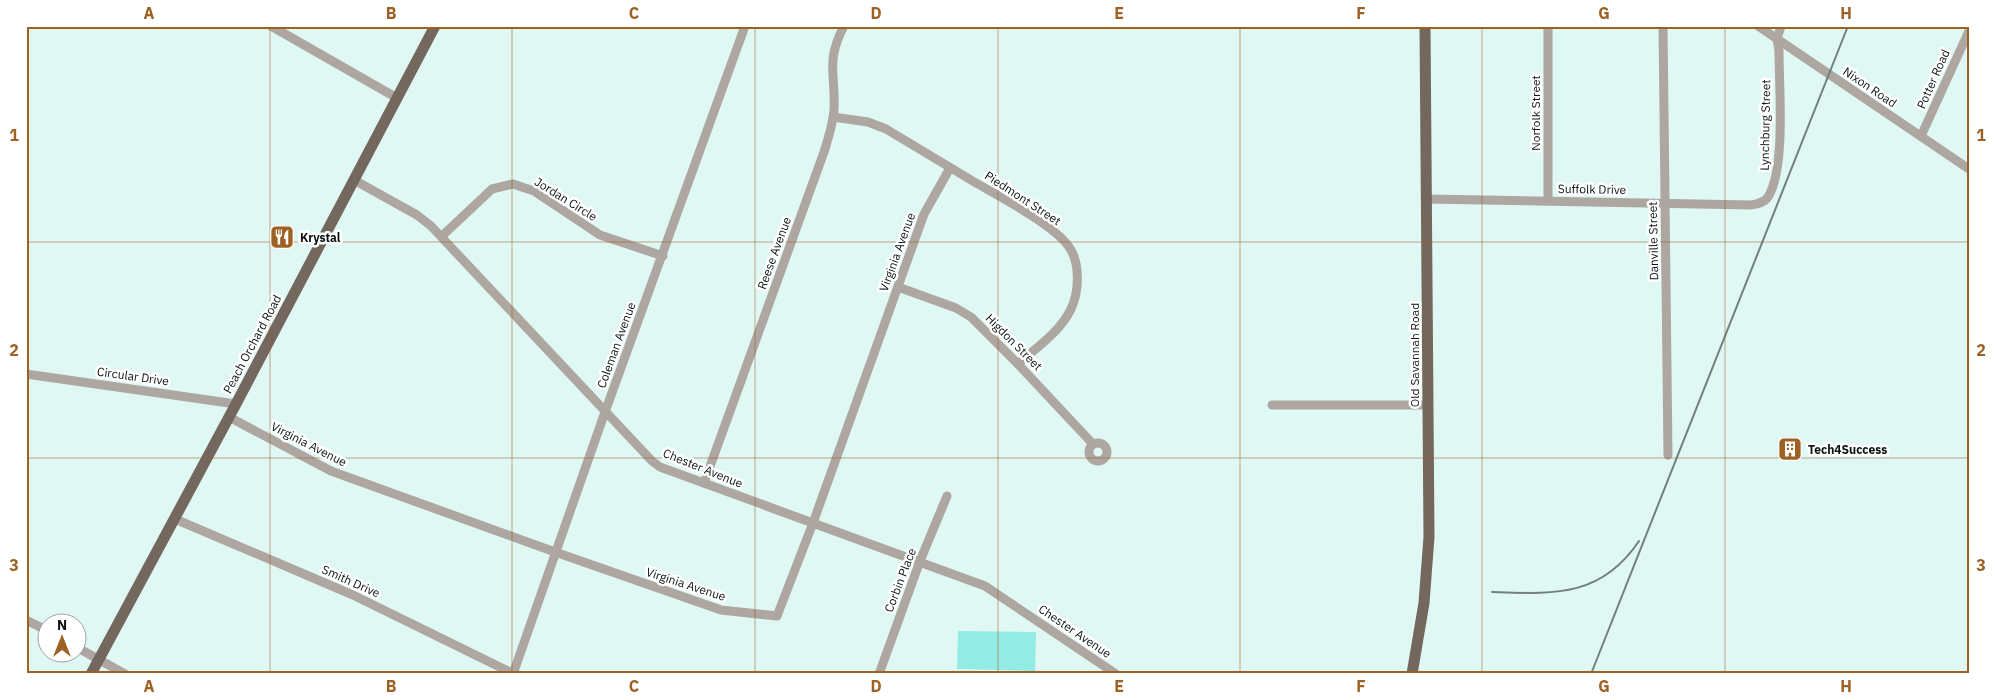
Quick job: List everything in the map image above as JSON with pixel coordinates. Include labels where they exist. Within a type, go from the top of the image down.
[{"type":"main road","name":"Peach Orchard Road","points":[[91,674],[230,417],[435,26]]},
{"type":"main road","name":"Old Savannah Road","points":[[1412,674],[1423,612],[1429,537],[1425,30]]},
{"type":"street","points":[[271,26],[397,98]]},
{"type":"street","name":"Coleman Avenue","points":[[513,674],[605,412],[745,26]]},
{"type":"street","name":"Reese Avenue","points":[[704,484],[824,152],[833,117],[832,66],[836,42],[844,26]]},
{"type":"street","name":"Norfolk Street","points":[[1548,26],[1548,200]]},
{"type":"street","name":"Danville Street","points":[[1663,26],[1668,455]]},
{"type":"street","name":"Nixon Road","points":[[1758,26],[1969,169]]},
{"type":"street","name":"Lynchburg Street","points":[[1757,204],[1768,197],[1778,174],[1779,99],[1777,39],[1781,26]]},
{"type":"street","name":"Potter Road","points":[[1921,136],[1969,31]]},
{"type":"street","name":"Piedmont Street","points":[[833,117],[879,125],[1052,230],[1072,251],[1078,282],[1072,307],[1060,326],[1018,364]]},
{"type":"street","name":"Virginia Avenue","points":[[230,417],[331,471],[721,610],[777,616],[813,522],[924,214],[950,168]]},
{"type":"street","name":"Chester Avenue","points":[[354,180],[417,215],[442,236],[652,461],[667,470],[704,484],[985,586],[1116,674]]},
{"type":"street","name":"Jordan Circle","points":[[442,236],[492,189],[513,184],[534,191],[600,236],[663,256]]},
{"type":"street","name":"Suffolk Drive","points":[[1427,199],[1757,204]]},
{"type":"street","name":"Higdon Street","points":[[898,287],[964,312],[1018,364],[1092,443]]},
{"type":"street","name":"Circular Drive","points":[[26,374],[236,404]]},
{"type":"street","points":[[1272,405],[1428,405]]},
{"type":"street","name":"Corbin Place","points":[[879,674],[920,561],[947,496]]},
{"type":"street","name":"Smith Drive","points":[[175,519],[353,595],[513,674]]},
{"type":"street","points":[[26,620],[38,627]]},
{"type":"street","points":[[88,653],[125,674]]},
{"type":"shaded area","points":[[958,631],[1036,632],[1035,671],[957,669]]},
{"type":"railway","points":[[1591,674],[1848,26]]},
{"type":"railway","points":[[1492,592],[1555,592],[1574,589],[1592,583],[1609,573],[1624,560],[1639,541]]},
{"type":"place","name":"Krystal","points":[[282,237]]},
{"type":"place","name":"Tech4Success","points":[[1790,449]]}]
